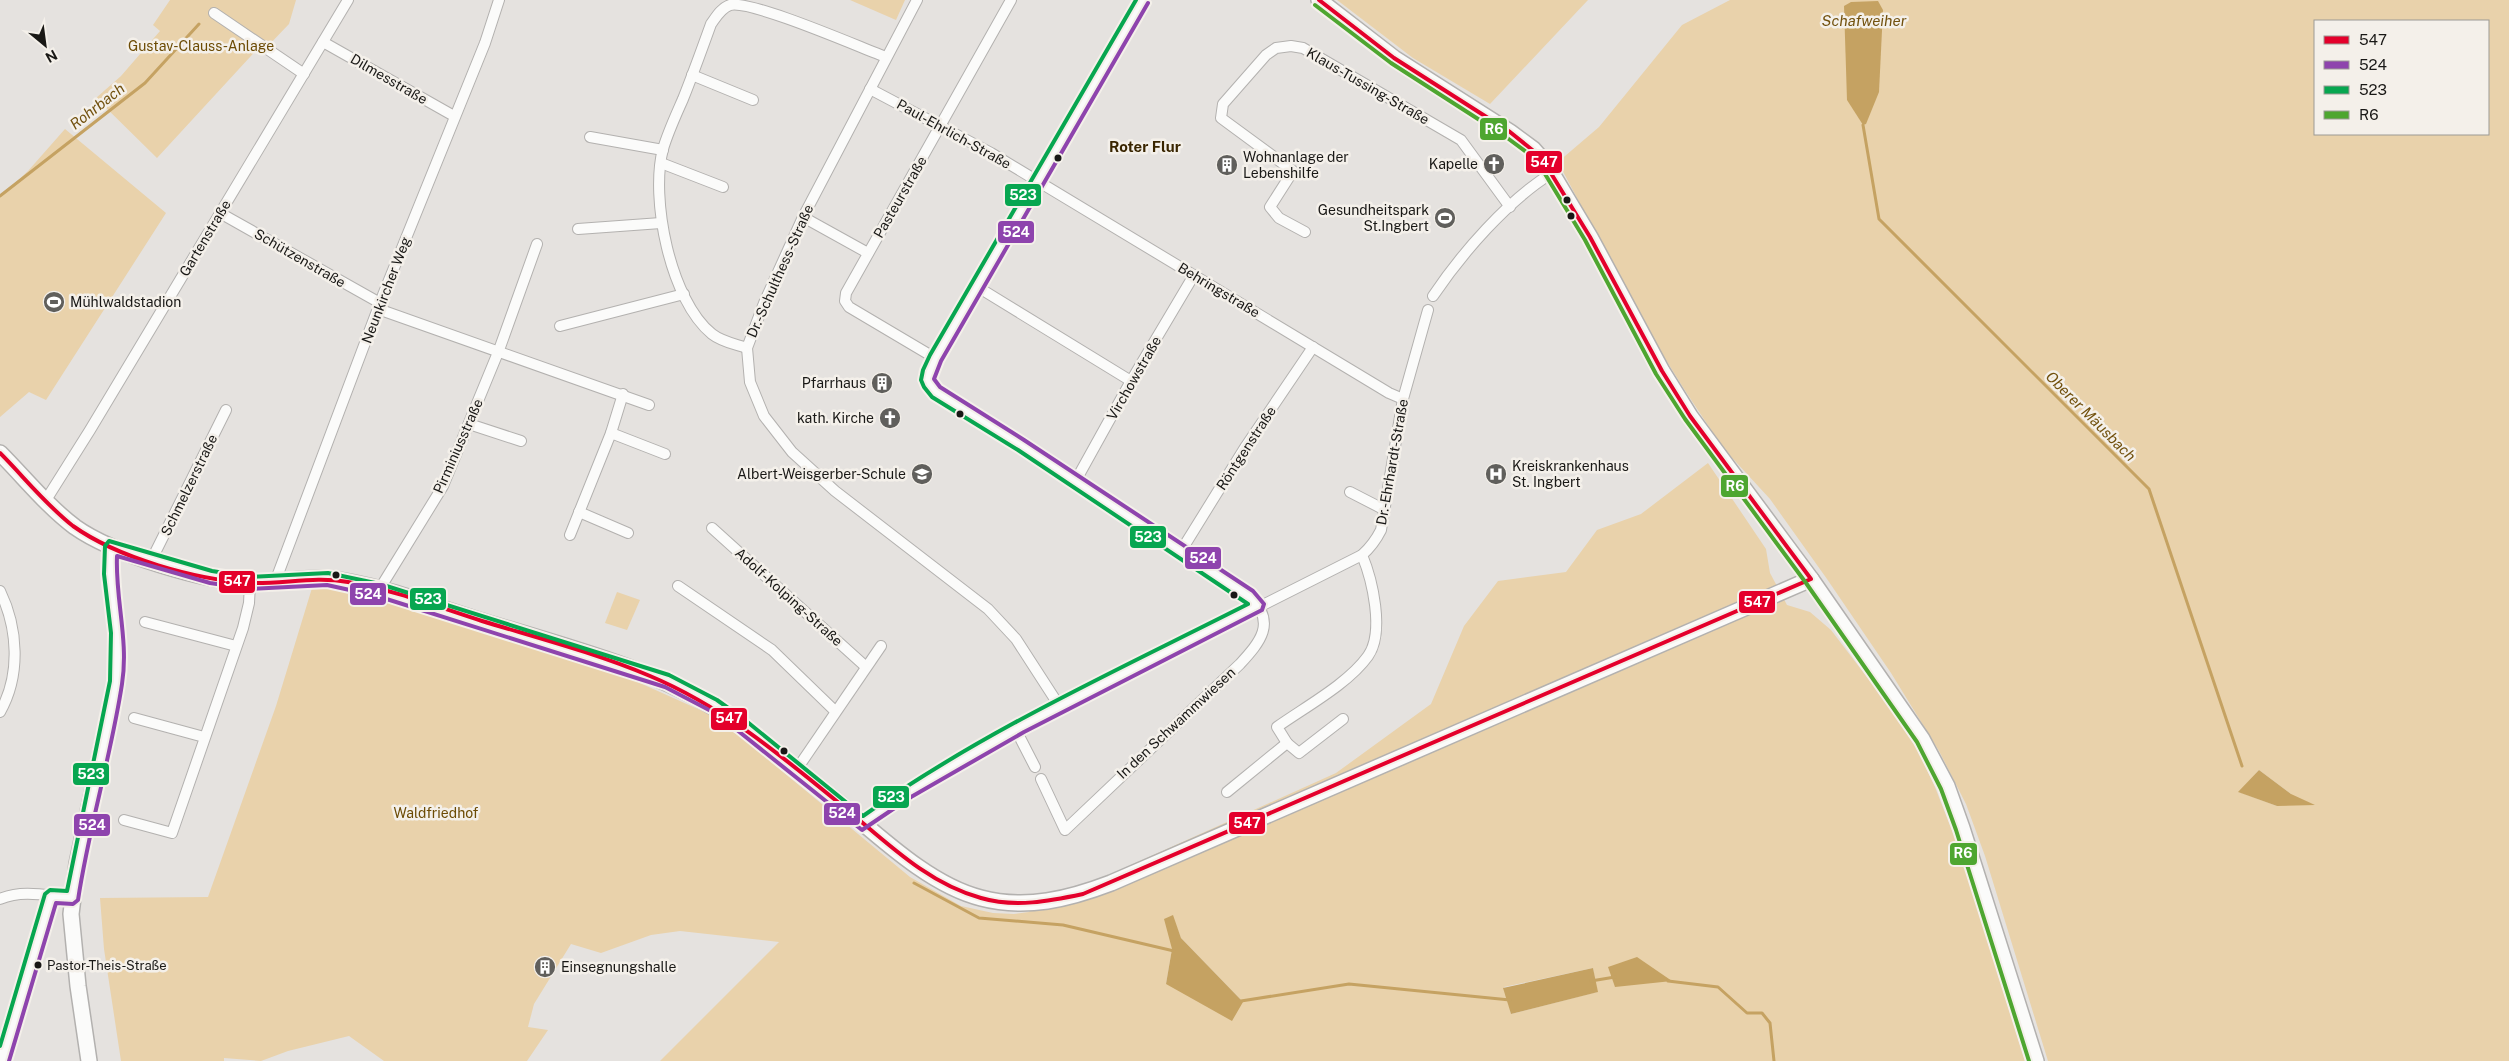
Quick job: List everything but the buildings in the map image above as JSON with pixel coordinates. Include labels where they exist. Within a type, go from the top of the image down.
[{"type":"street","name":"Gartenstraße","points":[[46,500],[348,0]]},
{"type":"street","name":"Neunkircher Weg","points":[[275,582],[379,306],[485,43],[499,0]]},
{"type":"street","name":"Dr.-Schulthess-Straße","points":[[917,0],[803,217],[764,302],[747,348],[746,361],[756,400],[764,416],[787,446],[835,491],[988,609],[1016,639],[1060,707]]},
{"type":"street","name":"Pasteurstraße","points":[[935,358],[849,307],[845,301],[846,294],[1011,0]]},
{"type":"street","points":[[1143,0],[1036,180],[935,358],[926,377],[926,382],[936,392],[1021,445],[1250,596],[1258,606]]},
{"type":"street","points":[[1320,0],[1394,58],[1518,137],[1542,157],[1590,237],[1666,379],[1718,456],[1811,579],[1922,739],[1947,786],[2036,1061]]},
{"type":"street","points":[[747,348],[727,342],[712,334],[691,308],[675,273],[661,223],[659,202],[663,150],[716,17],[722,10],[737,4],[754,6],[886,58]]},
{"type":"street","points":[[214,13],[304,74]]},
{"type":"street","name":"Dilmesstraße","points":[[323,42],[454,116]]},
{"type":"street","name":"Klaus-Tussing-Straße","points":[[1305,232],[1280,218],[1270,207],[1293,171],[1221,118],[1223,104],[1266,55],[1276,48],[1291,46],[1303,48],[1461,140],[1510,207]]},
{"type":"street","points":[[692,75],[752,100]]},
{"type":"street","name":"Paul-Ehrlich-Straße","points":[[870,89],[942,125],[1036,180]]},
{"type":"street","points":[[590,137],[663,150]]},
{"type":"street","points":[[661,163],[723,187]]},
{"type":"street","points":[[1433,296],[1467,252],[1510,207],[1540,180],[1552,173]]},
{"type":"street","name":"Behringstraße","points":[[1036,180],[1389,393],[1403,398]]},
{"type":"street","name":"Schützenstraße","points":[[220,213],[379,306],[649,405]]},
{"type":"street","points":[[803,217],[868,253]]},
{"type":"street","points":[[578,228],[661,223]]},
{"type":"street","name":"Pirminiusstraße","points":[[379,590],[443,486],[499,350],[537,244]]},
{"type":"street","name":"Virchowstraße","points":[[1075,482],[1131,381],[1194,275]]},
{"type":"street","points":[[976,286],[1131,381]]},
{"type":"street","points":[[560,326],[684,294]]},
{"type":"street","name":"Dr.-Ehrhardt-Straße","points":[[863,824],[908,792],[1016,730],[1362,555],[1376,541],[1385,510],[1403,398],[1428,310]]},
{"type":"street","name":"Röntgenstraße","points":[[1181,551],[1246,446],[1313,347]]},
{"type":"street","points":[[570,535],[611,433],[623,394]]},
{"type":"street","name":"Schmelzerstraße","points":[[151,561],[226,410]]},
{"type":"street","points":[[469,424],[521,442]]},
{"type":"street","points":[[611,433],[665,454]]},
{"type":"street","points":[[2,459],[75,527],[111,547],[151,561],[211,577],[250,583],[328,579],[379,590],[667,681],[714,706],[797,769],[863,824],[925,870],[961,892],[996,902],[1041,903],[1060,900],[1111,884],[1811,579]]},
{"type":"street","points":[[1350,492],[1385,510]]},
{"type":"street","points":[[580,512],[628,533]]},
{"type":"street","name":"Adolf-Kolping-Straße","points":[[712,528],[865,666]]},
{"type":"street","points":[[89,1061],[73,943],[72,898],[77,864],[116,682],[117,633],[110,574],[111,547]]},
{"type":"street","points":[[1343,718],[1299,753],[1287,743],[1277,727],[1334,687],[1356,668],[1373,647],[1376,601],[1372,582],[1362,555]]},
{"type":"street","points":[[124,820],[172,833],[236,646],[249,603],[250,583]]},
{"type":"street","points":[[678,586],[772,650],[835,711]]},
{"type":"street","points":[[0,591],[12,624],[15,647],[10,687],[0,712]]},
{"type":"street","name":"In den Schwammwiesen","points":[[1040,779],[1065,830],[1252,650],[1262,637],[1265,626],[1258,606]]},
{"type":"street","points":[[145,622],[236,646]]},
{"type":"street","points":[[797,769],[865,666],[881,646]]},
{"type":"street","points":[[134,718],[204,737]]},
{"type":"street","points":[[1016,730],[1035,768]]},
{"type":"street","points":[[1227,792],[1287,743]]},
{"type":"street","points":[[0,900],[21,893],[72,898]]},
{"type":"street","points":[[2,1061],[51,896]]},
{"type":"green space","name":"Gustav-Clauss-Anlage","points":[[170,0],[296,0],[289,24],[266,48],[261,45],[157,158],[96,98],[121,76],[160,31],[153,25]]},
{"type":"green space","points":[[850,0],[905,0],[896,20]]},
{"type":"green space","points":[[1337,0],[1588,0],[1490,104],[1413,58]]},
{"type":"green space","points":[[1730,0],[2509,0],[2509,1061],[2048,1061],[1985,856],[1966,804],[1939,751],[1891,673],[1827,579],[1770,499],[1723,448],[1684,389],[1643,323],[1558,162],[1599,127],[1682,25]],"holes":[[[2259,770],[2291,794],[2277,806],[2239,792]]]},
{"type":"green space","name":"Mühlwaldstadion","points":[[65,129],[166,213],[46,400],[29,392],[0,417],[0,197],[28,171]]},
{"type":"green space","name":"Waldfriedhof","points":[[1708,463],[1766,549],[1770,573],[1787,605],[1810,612],[1831,630],[1889,706],[1918,751],[1935,787],[1956,841],[2025,1061],[660,1061],[779,942],[680,931],[651,935],[601,953],[571,944],[534,1004],[528,1027],[548,1030],[527,1061],[384,1061],[349,1036],[288,1051],[261,1061],[224,1058],[224,1061],[121,1061],[104,949],[100,898],[208,897],[276,706],[312,588],[328,587],[371,595],[423,610],[622,675],[718,718],[910,877],[961,906],[993,913],[1014,914],[1029,912],[1039,896],[1091,883],[1336,773],[1431,704],[1464,626],[1498,581],[1566,572],[1597,530],[1641,514]],"holes":[[[1172,915],[1181,938],[1243,1002],[1166,984],[1172,949]],[[1593,968],[1597,992],[1511,1014],[1504,987]]]},
{"type":"green space","points":[[617,592],[640,600],[627,630],[605,623]]},
{"type":"water","name":"Schafweiher","points":[[1878,1],[1883,10],[1879,92],[1866,124],[1863,125],[1847,100],[1844,6],[1851,2]]},
{"type":"water","points":[[2259,770],[2291,794],[2315,805],[2277,806],[2238,792]]},
{"type":"water","points":[[1173,915],[1181,938],[1243,1002],[1232,1021],[1166,984],[1172,949],[1164,919]]},
{"type":"water","points":[[1637,957],[1672,981],[1615,987],[1608,967]]},
{"type":"water","points":[[1593,968],[1598,992],[1511,1014],[1503,988]]},
{"type":"waterway","name":"Rohrbach","points":[[0,196],[145,83],[199,24]]},
{"type":"waterway","name":"Oberer Mäusbach","points":[[1863,125],[1879,219],[2149,489],[2242,766]]},
{"type":"waterway","points":[[914,883],[979,918],[1063,925],[1174,951]]},
{"type":"waterway","points":[[1591,981],[1615,977]]},
{"type":"waterway","points":[[1668,981],[1718,987],[1747,1013],[1762,1013],[1770,1023],[1774,1061]]},
{"type":"waterway","points":[[1241,1001],[1349,984],[1510,1000]]},
{"type":"transit line","name":"523","points":[[0,1046],[45,894],[50,890],[67,891],[110,681],[111,633],[104,574],[105,546],[109,541],[212,571],[250,577],[328,573],[380,584],[669,675],[717,700],[745,720],[863,816],[909,785],[1003,729],[1248,604],[1018,450],[932,397],[921,380],[923,370],[930,355],[1136,0]]},
{"type":"transit line","name":"547","points":[[0,453],[63,518],[91,538],[112,548],[182,572],[229,581],[263,583],[336,580],[365,585],[416,599],[609,660],[677,689],[728,718],[776,752],[908,861],[943,883],[981,898],[1007,903],[1045,901],[1083,894],[1811,579],[1690,416],[1662,371],[1590,237],[1541,157],[1510,132],[1394,58],[1319,0]]},
{"type":"transit line","name":"524","points":[[9,1061],[56,903],[73,904],[78,900],[112,738],[124,668],[117,556],[210,583],[250,589],[327,585],[377,596],[665,687],[711,711],[862,830],[911,797],[1024,732],[1262,610],[1264,604],[1253,591],[940,387],[934,379],[941,361],[1148,3]]},
{"type":"transit line","name":"R6","points":[[1315,5],[1391,63],[1506,137],[1529,154],[1542,169],[1585,240],[1656,374],[1685,419],[1806,583],[1917,742],[1941,789],[1956,830],[2029,1061]]},
{"type":"place","name":"Kapelle","points":[[1494,164]]},
{"type":"place","name":"Wohnanlage der Lebenshilfe","points":[[1227,165]]},
{"type":"place","name":"Gesundheitspark St.Ingbert","points":[[1445,218]]},
{"type":"place","name":"Mühlwaldstadion","points":[[54,302]]},
{"type":"place","name":"Pfarrhaus","points":[[882,383]]},
{"type":"place","name":"kath. Kirche","points":[[890,418]]},
{"type":"place","name":"Albert-Weisgerber-Schule","points":[[922,474]]},
{"type":"place","name":"Kreiskrankenhaus St. Ingbert","points":[[1496,474]]},
{"type":"place","name":"Pastor-Theis-Straße","points":[[38,965]]},
{"type":"place","name":"Einsegnungshalle","points":[[545,967]]},
{"type":"district","name":"Roter Flur","points":[[1145,146]]}]
